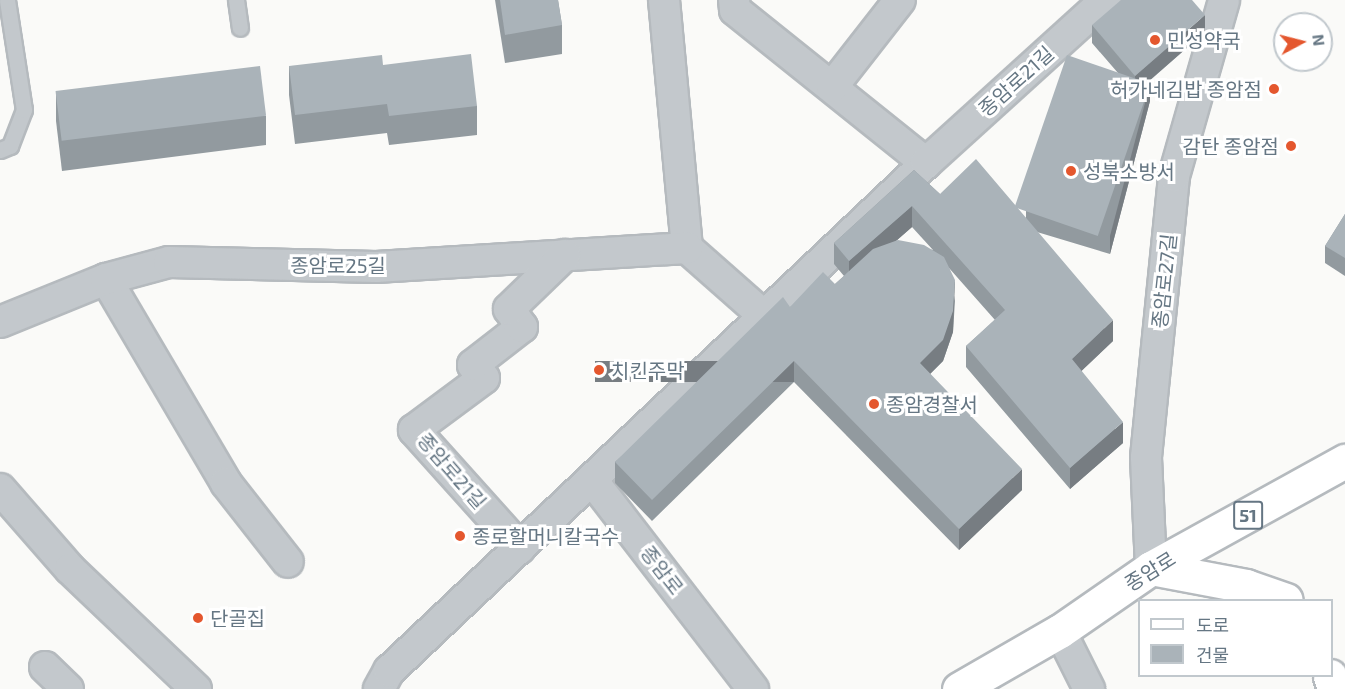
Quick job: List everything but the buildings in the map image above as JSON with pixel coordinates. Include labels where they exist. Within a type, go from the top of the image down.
[{"type":"main road","name":"종암로","points":[[959,689],[1060,631],[1151,568],[1345,461]]},
{"type":"main road","points":[[1151,568],[1246,585],[1283,599]]},
{"type":"street","points":[[664,0],[687,248],[765,316]]},
{"type":"street","points":[[734,0],[735,10],[926,163]]},
{"type":"street","points":[[832,87],[900,0]]},
{"type":"street","name":"종암로21길","points":[[379,689],[389,671],[926,163],[1106,0]]},
{"type":"street","name":"종암로27길","points":[[1151,568],[1146,457],[1174,176],[1224,0]]},
{"type":"street","name":"종암로25길","points":[[0,322],[106,279],[169,262],[376,267],[687,248]]},
{"type":"street","name":"종암로21길","points":[[520,548],[414,430],[484,378],[473,365],[522,327],[509,309],[565,255]]},
{"type":"street","points":[[106,279],[226,483],[288,562]]},
{"type":"street","name":"종암로","points":[[592,480],[753,689]]},
{"type":"street","points":[[0,489],[70,569],[196,689]]},
{"type":"street","points":[[1060,631],[1089,689]]},
{"type":"street","points":[[45,667],[68,689]]},
{"type":"lane","points":[[0,150],[10,146],[24,110],[7,0]]},
{"type":"lane","points":[[236,0],[240,28]]},
{"type":"place","name":"민성약국","points":[[1155,40]]},
{"type":"place","name":"허가네김밥 종암점","points":[[1274,89]]},
{"type":"place","name":"감탄 종암점","points":[[1291,146]]},
{"type":"place","name":"성북소방서","points":[[1071,171]]},
{"type":"place","name":"치킨주막","points":[[599,370]]},
{"type":"place","name":"종암경찰서","points":[[874,404]]},
{"type":"place","name":"종로할머니칼국수","points":[[460,536]]},
{"type":"place","name":"단골집","points":[[198,618]]}]
